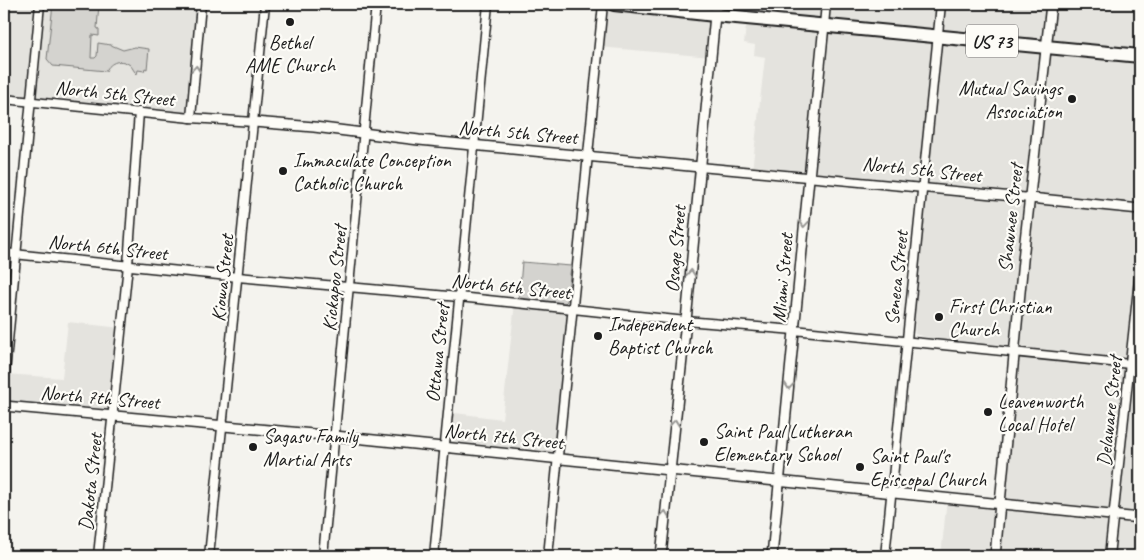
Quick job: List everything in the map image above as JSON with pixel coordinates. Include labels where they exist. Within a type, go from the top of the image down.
[{"type":"highway","name":"US 73","points":[[614,4],[716,10],[824,25],[1140,56]]},
{"type":"street","points":[[4,383],[40,4]]},
{"type":"street","points":[[191,118],[201,4]]},
{"type":"street","name":"Kiowa Street","points":[[209,556],[265,4]]},
{"type":"street","name":"Kickapoo Street","points":[[323,556],[376,4]]},
{"type":"street","name":"Ottawa Street","points":[[434,556],[488,4]]},
{"type":"street","points":[[548,556],[603,4]]},
{"type":"street","name":"Miami Street","points":[[772,556],[826,4]]},
{"type":"street","name":"Seneca Street","points":[[885,556],[905,342],[941,4]]},
{"type":"street","name":"Shawnee Street","points":[[995,556],[1051,4]]},
{"type":"street","name":"Osage Street","points":[[661,556],[716,10]]},
{"type":"street","name":"North 5th Street","points":[[4,99],[191,118],[364,132],[419,140],[922,186],[1030,198]]},
{"type":"street","name":"Dakota Street","points":[[98,556],[128,265],[140,112]]},
{"type":"street","points":[[1030,198],[1140,209]]},
{"type":"street","name":"North 6th Street","points":[[4,253],[238,277],[459,296],[573,310],[1140,365]]},
{"type":"street","name":"Delaware Street","points":[[1110,556],[1140,270]]},
{"type":"street","name":"North 7th Street","points":[[4,406],[335,436],[670,472],[891,492],[1140,518]]},
{"type":"shaded area","points":[[4,4],[201,4],[191,118],[4,99]]},
{"type":"shaded area","points":[[53,4],[99,4],[97,28],[99,29],[99,36],[92,35],[91,58],[97,56],[98,43],[111,45],[123,50],[135,47],[149,49],[147,69],[145,68],[144,71],[138,70],[137,74],[130,65],[120,61],[110,65],[106,71],[53,66],[47,59]]},
{"type":"shaded area","points":[[603,4],[715,15],[711,57],[599,47]]},
{"type":"shaded area","points":[[771,4],[1140,4],[1140,556],[941,556],[947,498],[999,503],[1015,353],[962,347],[915,334],[915,263],[922,186],[752,171],[765,57],[754,55],[755,45],[744,43],[747,18],[770,20]]},
{"type":"shaded area","points":[[522,262],[571,266],[567,301],[565,303],[519,298]]},
{"type":"shaded area","points":[[515,303],[573,310],[558,460],[444,448],[447,412],[502,419]]},
{"type":"shaded area","points":[[68,322],[121,328],[113,416],[4,406],[5,374],[62,378]]},
{"type":"place","name":"Bethel AME Church","points":[[290,22]]},
{"type":"place","name":"Mutual Savings Association","points":[[1072,99]]},
{"type":"place","name":"Immaculate Conception Catholic Church","points":[[283,171]]},
{"type":"place","name":"First Christian Church","points":[[939,317]]},
{"type":"place","name":"Independent Baptist Church","points":[[598,336]]},
{"type":"place","name":"Leavenworth Local Hotel","points":[[988,412]]},
{"type":"place","name":"Saint Paul Lutheran Elementary School","points":[[704,442]]},
{"type":"place","name":"Sagasu Family Martial Arts","points":[[253,447]]},
{"type":"place","name":"Saint Paul's Episcopal Church","points":[[860,467]]}]
